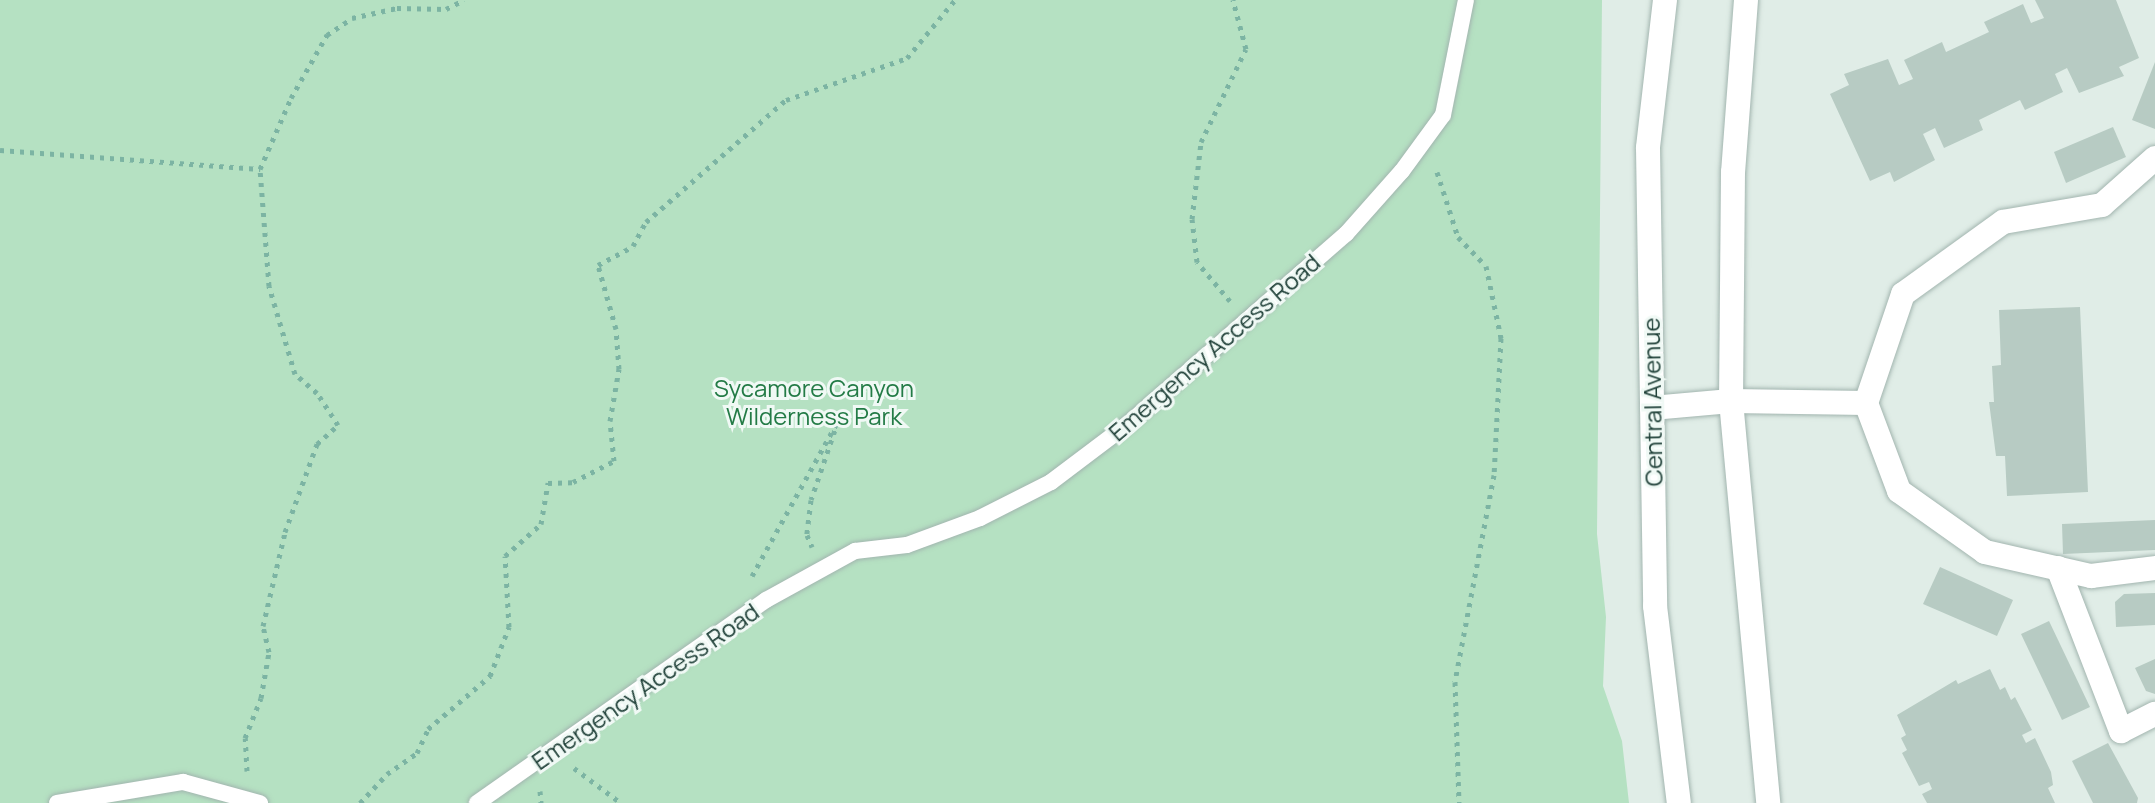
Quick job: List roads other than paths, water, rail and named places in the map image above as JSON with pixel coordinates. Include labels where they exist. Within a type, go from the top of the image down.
[{"type":"main road","name":"Central Avenue","points":[[1665,0],[1648,148],[1655,606],[1679,803]]},
{"type":"main road","points":[[1746,0],[1733,172],[1731,401],[1768,803]]},
{"type":"main road","points":[[2155,158],[2102,205],[2003,222],[1903,294],[1866,403],[1899,491],[1985,552],[2091,576],[2155,568]]},
{"type":"main road","points":[[1652,408],[1731,401],[1866,403]]},
{"type":"main road","points":[[2058,568],[2121,731],[2155,714]]},
{"type":"lane","name":"Emergency Access Road","points":[[477,803],[732,625],[821,570],[855,551],[907,545],[980,518],[1051,482],[1197,368],[1346,234],[1402,171],[1443,115],[1466,0]]},
{"type":"lane","points":[[57,803],[183,782],[256,802]]},
{"type":"park label","name":"Sycamore Canyon Wilderness Park","points":[[814,402]]}]
